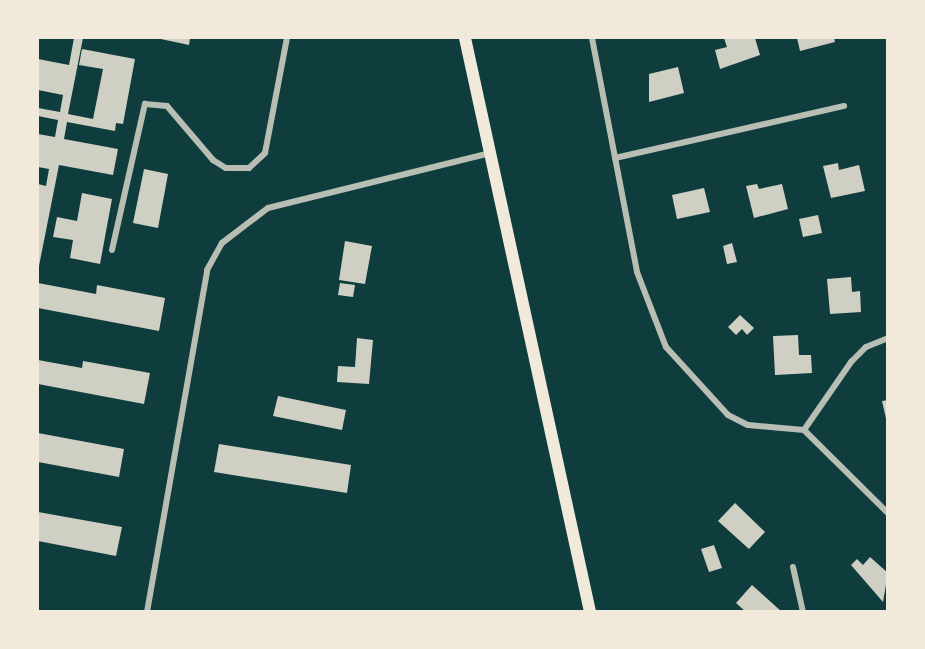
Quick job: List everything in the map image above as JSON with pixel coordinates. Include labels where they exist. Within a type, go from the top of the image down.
[{"type":"main road","points":[[465,38],[492,153],[590,612]]},
{"type":"street","points":[[112,250],[145,104],[167,106],[213,160],[226,168],[249,168],[265,153],[287,38]]},
{"type":"street","points":[[592,38],[646,303],[666,347],[728,415],[748,425],[804,430],[888,513]]},
{"type":"street","points":[[615,158],[844,106]]},
{"type":"street","points":[[147,612],[207,270],[222,243],[268,208],[492,153]]},
{"type":"street","points":[[804,430],[851,362],[866,347],[888,338]]},
{"type":"street","points":[[793,567],[803,612]]},
{"type":"building","points":[[74,38],[83,38],[68,114],[93,119],[103,69],[79,65],[82,49],[135,59],[123,124],[116,123],[115,131],[67,122],[64,139],[118,149],[113,175],[59,165],[38,271],[38,184],[46,186],[49,169],[38,167],[38,134],[55,137],[58,120],[38,116],[38,108],[60,112],[63,95],[38,90],[38,59],[69,65]]},
{"type":"building","points":[[156,38],[190,38],[189,45]]},
{"type":"building","points":[[724,38],[755,38],[760,55],[720,69],[715,50],[727,47]]},
{"type":"building","points":[[797,38],[834,38],[835,42],[800,51]]},
{"type":"building","points":[[678,67],[684,93],[649,102],[649,74]]},
{"type":"building","points":[[838,163],[839,170],[859,165],[865,191],[831,198],[823,166]]},
{"type":"building","points":[[144,169],[168,174],[158,228],[133,223]]},
{"type":"building","points":[[757,184],[759,189],[782,184],[788,209],[754,218],[746,186]]},
{"type":"building","points":[[704,188],[710,212],[677,219],[672,195]]},
{"type":"building","points":[[82,193],[112,199],[100,264],[70,258],[73,240],[53,237],[57,217],[77,221]]},
{"type":"building","points":[[818,215],[822,233],[803,237],[799,219]]},
{"type":"building","points":[[345,241],[372,246],[365,284],[339,280]]},
{"type":"building","points":[[732,243],[737,262],[727,264],[723,246]]},
{"type":"building","points":[[851,277],[852,292],[860,291],[861,312],[830,314],[827,279]]},
{"type":"building","points":[[38,283],[96,294],[97,285],[165,298],[159,331],[38,308]]},
{"type":"building","points":[[340,283],[355,285],[353,297],[338,295]]},
{"type":"building","points":[[740,315],[754,328],[747,335],[742,329],[736,335],[728,327]]},
{"type":"building","points":[[798,335],[799,355],[811,355],[812,373],[775,375],[773,336]]},
{"type":"building","points":[[357,338],[373,340],[369,384],[337,382],[338,366],[355,367]]},
{"type":"building","points":[[38,360],[82,368],[83,361],[150,373],[144,404],[38,384]]},
{"type":"building","points":[[278,396],[346,410],[342,430],[273,416]]},
{"type":"building","points":[[888,400],[888,423],[887,423],[882,401]]},
{"type":"building","points":[[38,433],[124,449],[119,477],[38,462]]},
{"type":"building","points":[[219,444],[351,465],[347,493],[214,472]]},
{"type":"building","points":[[735,503],[765,532],[749,549],[718,521]]},
{"type":"building","points":[[38,512],[122,527],[116,556],[38,541]]},
{"type":"building","points":[[714,545],[722,568],[709,572],[701,549]]},
{"type":"building","points":[[870,557],[888,573],[883,602],[851,565],[857,559],[863,565]]},
{"type":"building","points":[[752,585],[782,612],[746,612],[736,603]]}]
